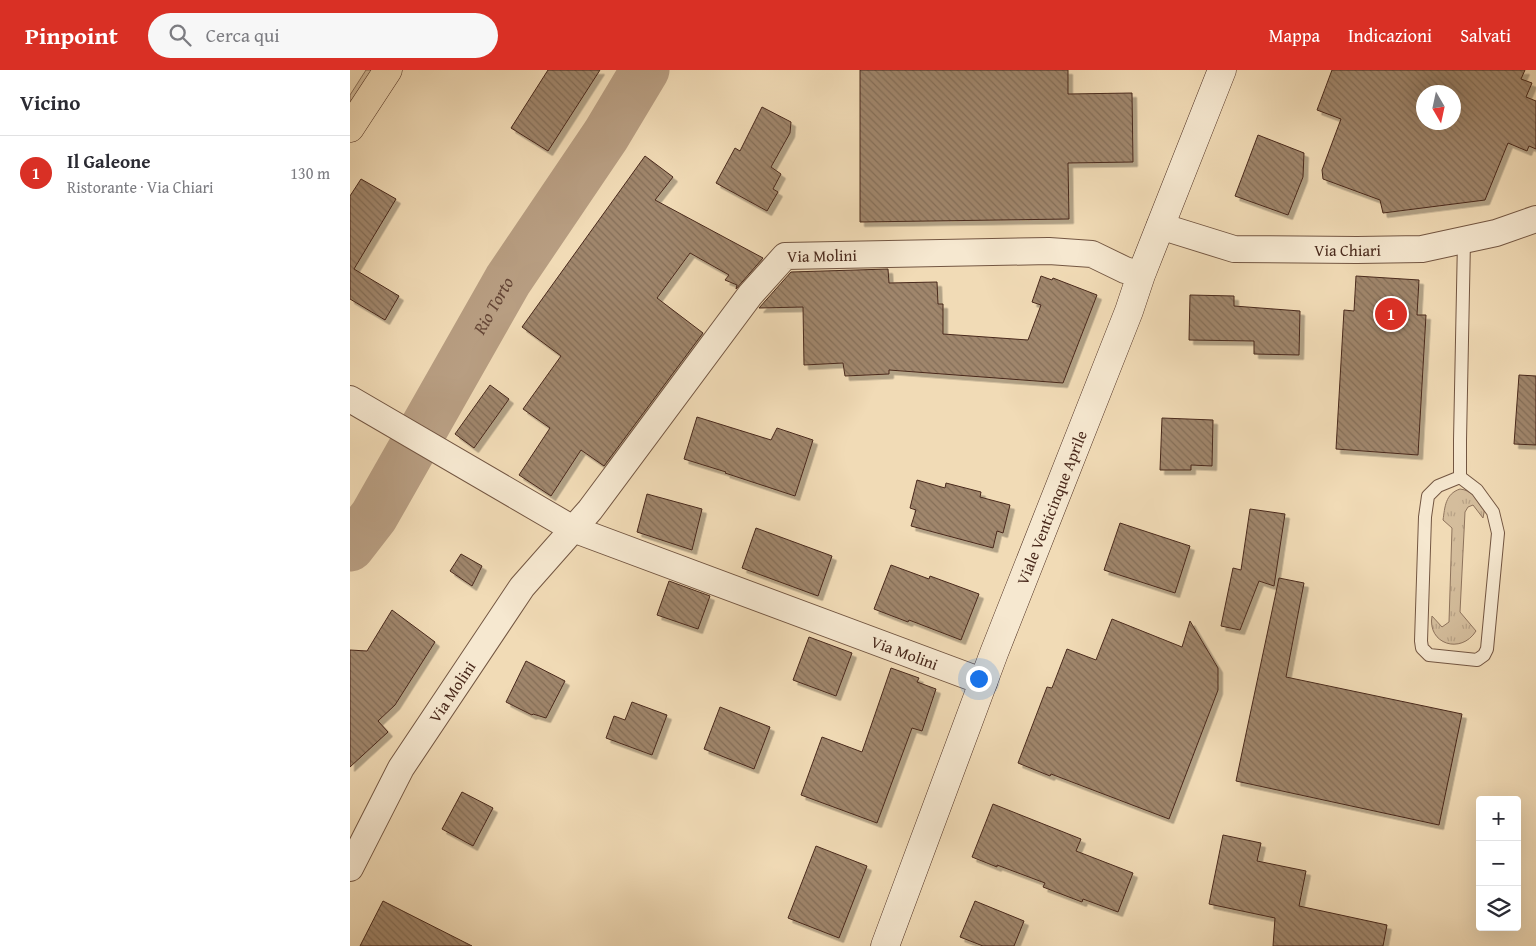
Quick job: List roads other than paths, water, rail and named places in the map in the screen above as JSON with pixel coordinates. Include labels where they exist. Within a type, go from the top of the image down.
[{"type":"main road","points":[[350,128],[388,70]]},
{"type":"main road","name":"Viale Venticinque Aprile","points":[[885,946],[994,653],[1222,70]]},
{"type":"street","name":"Via Chiari","points":[[1160,226],[1234,249],[1422,249],[1496,234],[1536,219]]},
{"type":"street","name":"Via Molini","points":[[350,868],[401,768],[522,587],[573,530],[750,295],[784,256],[1049,250],[1092,254],[1125,270],[1141,275]]},
{"type":"street","name":"Via Molini","points":[[350,399],[573,530],[984,682]]},
{"type":"lane","points":[[1460,477],[1464,240]]},
{"type":"lane","points":[[1460,477],[1477,490],[1493,512],[1498,533],[1487,649],[1484,655],[1477,660],[1429,655],[1422,648],[1421,641],[1425,517],[1428,496],[1438,486],[1460,477]]},
{"type":"waterway","name":"Rio Torto","points":[[350,547],[374,516],[508,280],[606,135],[645,70]]},
{"type":"place","name":"Il Galeone","points":[[1391,314]]}]
